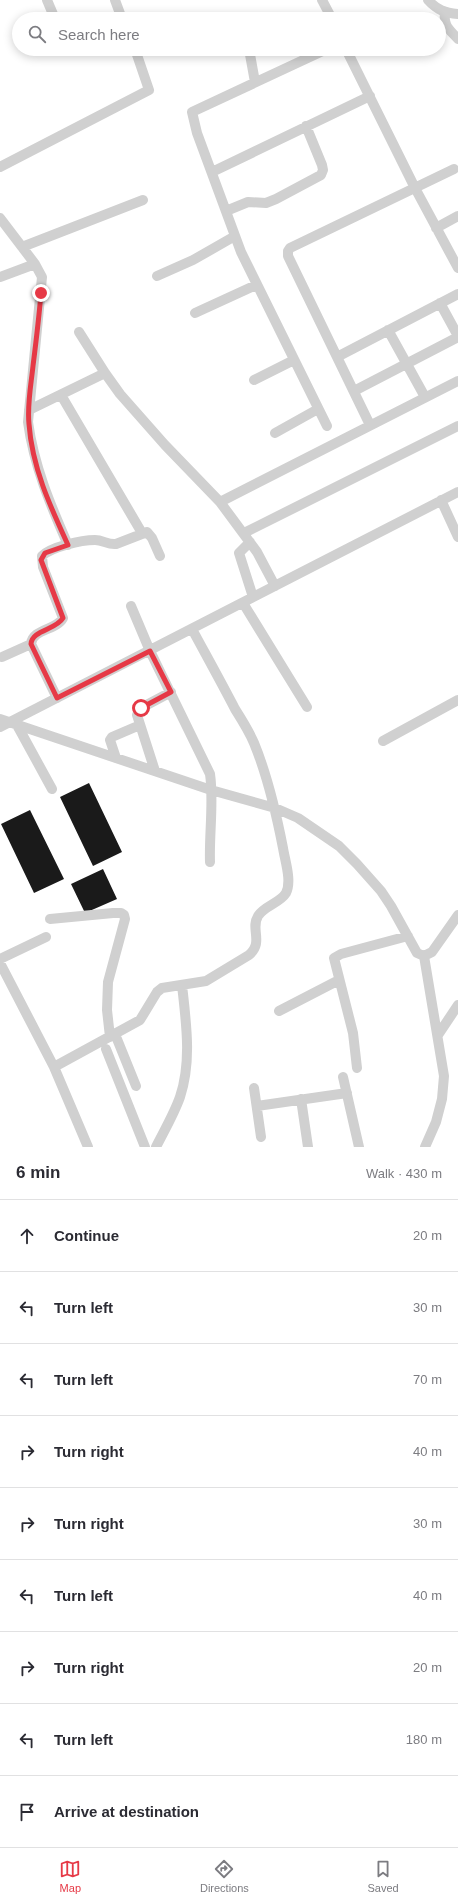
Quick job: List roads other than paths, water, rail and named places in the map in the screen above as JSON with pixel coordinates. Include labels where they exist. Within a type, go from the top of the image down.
[{"type":"street","points":[[47,0],[52,12]]},
{"type":"street","points":[[115,0],[119,12]]},
{"type":"street","points":[[322,0],[328,12]]},
{"type":"street","points":[[428,0],[436,8],[443,12]]},
{"type":"street","points":[[446,13],[458,14]]},
{"type":"street","points":[[446,26],[458,39]]},
{"type":"street","points":[[0,168],[149,90],[137,56]]},
{"type":"street","points":[[250,56],[255,82]]},
{"type":"street","points":[[312,56],[192,112],[197,133],[235,236],[256,285],[327,426]]},
{"type":"street","points":[[350,56],[436,228],[458,268]]},
{"type":"street","points":[[212,172],[370,96]]},
{"type":"street","points":[[226,211],[248,202],[266,203],[314,180],[321,175],[323,170],[322,165],[306,126]]},
{"type":"street","points":[[370,425],[288,256],[288,251],[290,248],[454,169]]},
{"type":"street","points":[[22,247],[144,200]]},
{"type":"street","points":[[436,228],[458,216]]},
{"type":"street","points":[[0,218],[35,264],[42,277],[29,410],[31,443],[46,496],[68,545]]},
{"type":"street","points":[[157,276],[193,260],[235,236]]},
{"type":"street","points":[[0,277],[35,264]]},
{"type":"street","points":[[195,314],[256,285]]},
{"type":"street","points":[[337,357],[458,294]]},
{"type":"street","points":[[354,391],[458,337],[440,303]]},
{"type":"street","points":[[388,330],[425,397]]},
{"type":"street","points":[[79,332],[105,373],[158,437],[220,502],[244,533],[275,586]]},
{"type":"street","points":[[254,380],[294,360]]},
{"type":"street","points":[[29,410],[105,373]]},
{"type":"street","points":[[220,502],[458,381]]},
{"type":"street","points":[[61,395],[142,533]]},
{"type":"street","points":[[275,433],[318,408]]},
{"type":"street","points":[[244,533],[458,426]]},
{"type":"street","points":[[6,723],[150,651],[458,492]]},
{"type":"street","points":[[441,500],[458,537]]},
{"type":"street","points":[[57,698],[31,644],[31,639],[34,636],[55,626],[61,622],[63,618],[41,560],[45,553],[68,545],[95,540],[116,544],[142,533],[150,534],[160,556]]},
{"type":"street","points":[[250,542],[239,553],[253,597]]},
{"type":"street","points":[[243,602],[307,707]]},
{"type":"street","points":[[130,606],[150,651],[207,766],[211,779],[210,862]]},
{"type":"street","points":[[54,1067],[140,1020],[162,988],[206,981],[214,978],[254,950],[257,944],[257,917],[260,913],[280,899],[286,892],[288,877],[275,808],[254,742],[192,629]]},
{"type":"street","points":[[2,657],[31,644]]},
{"type":"street","points":[[155,771],[137,715],[138,711],[171,692]]},
{"type":"street","points":[[383,741],[458,700]]},
{"type":"street","points":[[6,723],[211,790],[275,808],[298,818],[343,850],[381,891],[417,953],[424,956],[432,952],[458,915]]},
{"type":"street","points":[[6,723],[52,789]]},
{"type":"street","points":[[116,758],[110,740],[112,737],[140,725]]},
{"type":"street","points":[[50,919],[113,913],[121,913],[124,915],[125,919],[108,982],[107,1010],[112,1035],[136,1086]]},
{"type":"street","points":[[357,1068],[353,1033],[334,962],[337,955],[408,936]]},
{"type":"street","points":[[0,959],[46,937]]},
{"type":"street","points":[[424,956],[444,1076],[442,1099],[436,1122],[425,1147]]},
{"type":"street","points":[[0,963],[54,1067],[88,1147]]},
{"type":"street","points":[[279,1011],[339,980]]},
{"type":"street","points":[[156,1147],[176,1106],[183,1086],[187,1052],[182,985]]},
{"type":"street","points":[[438,1035],[458,1005]]},
{"type":"street","points":[[106,1049],[145,1147]]},
{"type":"street","points":[[343,1077],[358,1147]]},
{"type":"street","points":[[254,1088],[261,1137]]},
{"type":"street","points":[[257,1106],[347,1092]]},
{"type":"street","points":[[301,1099],[308,1147]]}]
